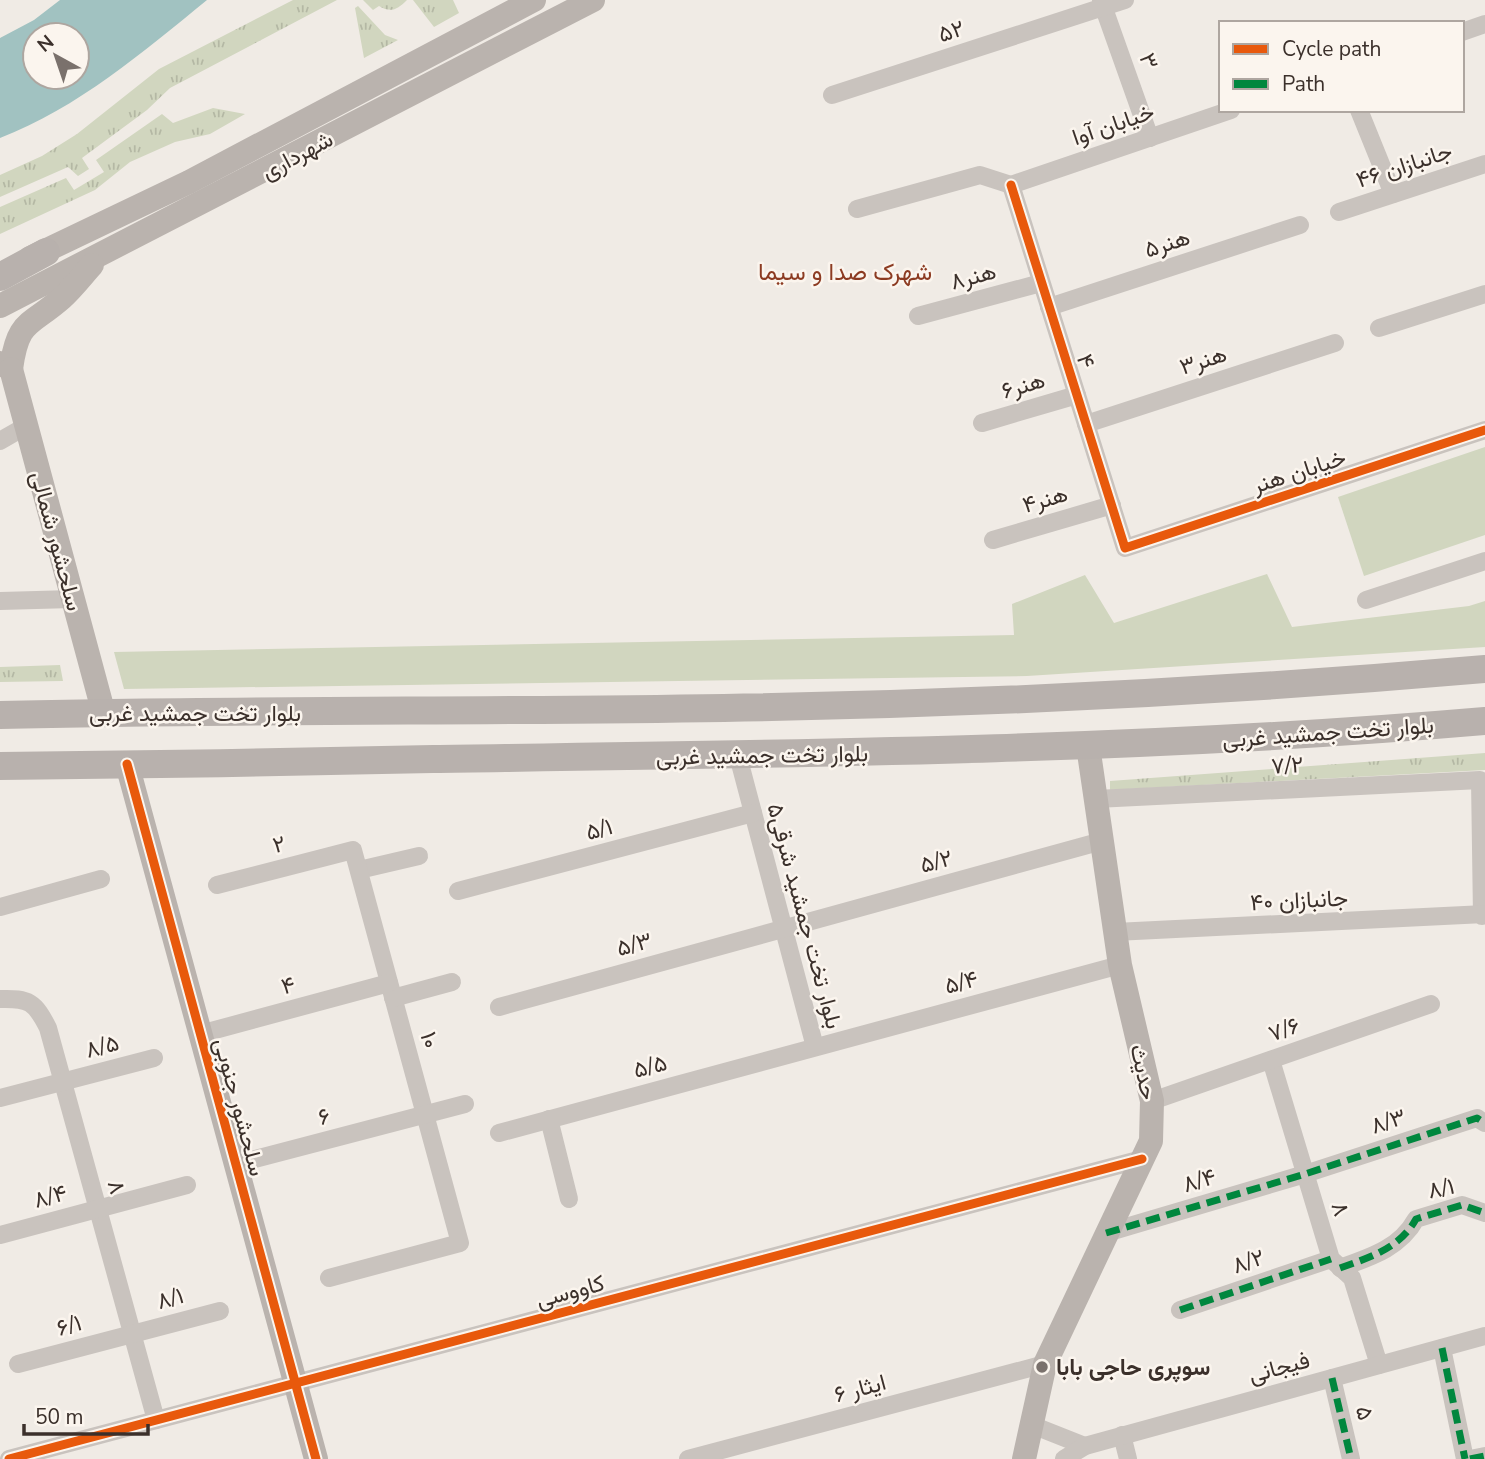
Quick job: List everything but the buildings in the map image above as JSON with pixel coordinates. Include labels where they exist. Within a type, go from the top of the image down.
[{"type":"main road","points":[[0,277],[46,252]]},
{"type":"main road","points":[[1485,669],[1485,677]]},
{"type":"main road","name":"بلوار تخت جمشید غربی","points":[[0,715],[727,708],[1058,699],[1332,683],[1485,669]]},
{"type":"main road","points":[[0,697],[14,697],[38,714]]},
{"type":"main road","name":"بلوار تخت جمشید غربی","points":[[0,766],[738,756],[1088,746],[1335,734],[1485,721]]},
{"type":"main road","points":[[0,787],[37,766]]},
{"type":"street","name":"شهرداری","points":[[0,268],[46,252],[188,182],[534,0]]},
{"type":"street","name":"شهرداری","points":[[0,306],[593,0]]},
{"type":"street","name":"۵۲","points":[[832,95],[1103,3],[1125,0]]},
{"type":"street","name":"۳","points":[[1103,3],[1150,138]]},
{"type":"street","points":[[1464,31],[1485,24]]},
{"type":"street","name":"خیابان آوا","points":[[1010,185],[1225,112]]},
{"type":"street","points":[[1360,112],[1392,194]]},
{"type":"street","name":"۴۶ جانبازان","points":[[1339,212],[1485,164]]},
{"type":"street","points":[[857,209],[980,175],[1010,185]]},
{"type":"street","name":"۴","points":[[1010,185],[1125,548]]},
{"type":"street","name":"هنر۵","points":[[1049,307],[1300,225]]},
{"type":"street","points":[[5,366],[24,324],[62,298],[101,255]]},
{"type":"street","name":"هنر۸","points":[[918,316],[1041,283]]},
{"type":"street","points":[[1379,328],[1485,294]]},
{"type":"street","name":"هنر۳","points":[[1086,424],[1335,343]]},
{"type":"street","name":"سلحشور شمالی","points":[[5,366],[26,426],[104,714]]},
{"type":"street","name":"هنر۶","points":[[982,423],[1077,395]]},
{"type":"street","points":[[0,441],[26,426]]},
{"type":"street","name":"خیابان هنر","points":[[1125,548],[1485,430]]},
{"type":"street","name":"هنر۴","points":[[993,540],[1111,505]]},
{"type":"street","points":[[1366,600],[1485,561]]},
{"type":"street","points":[[0,601],[73,598]]},
{"type":"street","name":"حدیث","points":[[1024,1459],[1045,1364],[1151,1141],[1153,1101],[1120,965],[1088,746]]},
{"type":"street","name":"بلوار تخت جمشید شرقی۵","points":[[738,756],[815,1047]]},
{"type":"street","name":"سلحشور جنوبی","points":[[127,764],[316,1459]]},
{"type":"street","name":"۷/۲","points":[[1096,799],[1480,780],[1483,915]]},
{"type":"street","name":"۵/۱","points":[[458,891],[753,813]]},
{"type":"street","name":"۵/۲","points":[[783,928],[1102,841]]},
{"type":"street","name":"۱۰","points":[[329,1278],[460,1243],[353,850]]},
{"type":"street","name":"۲","points":[[217,885],[353,850]]},
{"type":"street","points":[[359,870],[419,856]]},
{"type":"street","points":[[0,907],[101,879]]},
{"type":"street","name":"۴۰ جانبازان","points":[[1115,932],[1483,915]]},
{"type":"street","name":"۵/۳","points":[[499,1007],[783,928]]},
{"type":"street","name":"۵/۴","points":[[815,1047],[1120,965]]},
{"type":"street","name":"۴","points":[[200,1034],[391,991],[452,982]]},
{"type":"street","name":"۸","points":[[0,999],[23,998],[39,1010],[48,1028],[156,1420]]},
{"type":"street","name":"۷/۶","points":[[1153,1101],[1431,1004]]},
{"type":"street","name":"۵/۵","points":[[499,1132],[815,1047]]},
{"type":"street","name":"۸/۵","points":[[0,1098],[154,1058]]},
{"type":"street","name":"۸","points":[[1270,1060],[1336,1263],[1352,1278],[1379,1365]]},
{"type":"street","name":"۶","points":[[236,1164],[465,1104]]},
{"type":"street","name":"۸/۳","points":[[1305,1174],[1477,1118],[1485,1123]]},
{"type":"street","points":[[549,1119],[569,1199]]},
{"type":"street","name":"کاووسی","points":[[6,1459],[1142,1159]]},
{"type":"street","name":"۸/۴","points":[[1106,1233],[1305,1174]]},
{"type":"street","points":[[98,1209],[187,1185]]},
{"type":"street","name":"۸/۱","points":[[1336,1263],[1387,1249],[1407,1236],[1416,1219],[1462,1205],[1485,1213]]},
{"type":"street","name":"۸/۴","points":[[7,1233],[98,1209]]},
{"type":"street","name":"۸/۲","points":[[1180,1310],[1336,1263]]},
{"type":"street","name":"۸/۱","points":[[132,1334],[220,1311]]},
{"type":"street","name":"۶/۱","points":[[18,1364],[132,1334]]},
{"type":"street","name":"فیجانی","points":[[1064,1459],[1085,1446],[1485,1336]]},
{"type":"street","points":[[1442,1348],[1465,1459]]},
{"type":"street","name":"ایثار ۶","points":[[688,1459],[1045,1364]]},
{"type":"street","name":"۵","points":[[1332,1378],[1351,1459]]},
{"type":"street","points":[[1032,1425],[1085,1446]]},
{"type":"street","points":[[1122,1436],[1128,1459]]},
{"type":"street","points":[[0,1447],[6,1459]]},
{"type":"street","points":[[1470,1459],[1485,1456]]},
{"type":"green space","points":[[293,0],[337,0],[170,88],[147,110],[82,158],[89,169],[78,176],[68,167],[0,197],[0,175],[42,156],[77,134],[159,69]]},
{"type":"green space","points":[[363,0],[407,0],[394,9],[379,6],[373,10]]},
{"type":"green space","points":[[413,0],[453,0],[459,13],[434,27]]},
{"type":"green space","points":[[358,6],[385,35],[398,40],[364,58],[355,8]]},
{"type":"green space","points":[[213,108],[245,114],[210,134],[175,142],[130,162],[95,190],[0,234],[0,207],[66,178],[74,190],[104,172],[96,160],[162,114],[173,123]]},
{"type":"green space","points":[[1485,447],[1485,535],[1364,576],[1338,497]]},
{"type":"green space","points":[[1267,574],[1292,627],[1469,606],[1485,601],[1485,647],[1027,676],[124,689],[114,652],[1014,635],[1012,604],[1085,575],[1114,623]]},
{"type":"green space","points":[[60,665],[63,681],[0,682],[0,667]]},
{"type":"green space","points":[[1485,753],[1485,770],[1110,790],[1110,781]]},
{"type":"water","points":[[60,0],[207,0],[134,59],[91,89],[91,21],[32,21]]},
{"type":"water","points":[[21,27],[21,91],[89,91],[29,126],[0,138],[0,38]]},
{"type":"marked path","points":[[1106,1233],[1305,1174],[1477,1118],[1485,1123]]},
{"type":"marked path","points":[[1340,1268],[1384,1250],[1402,1237],[1416,1219],[1462,1205],[1485,1213]]},
{"type":"marked path","points":[[1180,1310],[1331,1259]]},
{"type":"marked path","points":[[1442,1348],[1465,1459]]},
{"type":"marked path","points":[[1332,1378],[1351,1459]]},
{"type":"marked path","points":[[1470,1459],[1485,1456]]},
{"type":"cycle path","points":[[1011,185],[1125,548],[1485,430]]},
{"type":"cycle path","points":[[127,764],[316,1459]]},
{"type":"cycle path","points":[[9,1459],[1142,1159]]},
{"type":"place","name":"سوپری حاجی بابا","points":[[1042,1367]]},
{"type":"district","name":"شهرک صدا و سیما","points":[[845,272]]}]
